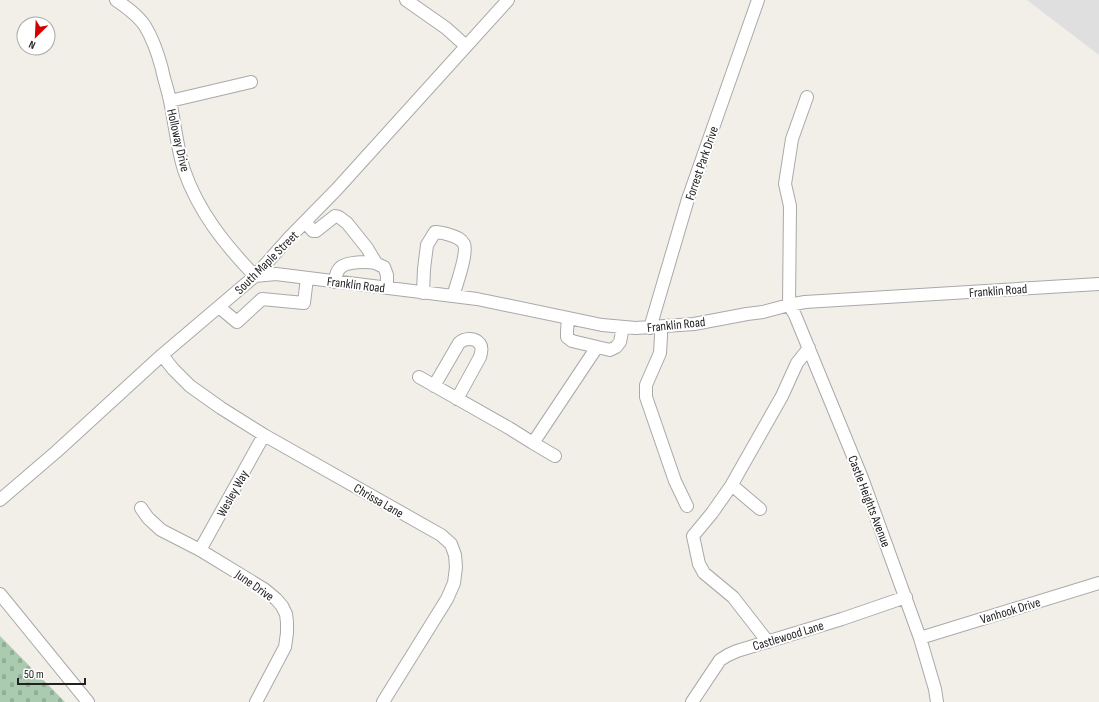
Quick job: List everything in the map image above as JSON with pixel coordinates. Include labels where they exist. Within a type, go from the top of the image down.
[{"type":"street","name":"Holloway Drive","points":[[116,0],[135,15],[150,35],[156,50],[170,101],[184,170],[200,206],[214,228],[255,276]]},
{"type":"street","points":[[406,0],[446,28],[466,46]]},
{"type":"street","name":"South Maple Street","points":[[1,497],[56,452],[162,355],[255,276],[289,238],[338,189],[508,0]]},
{"type":"street","name":"Forrest Park Drive","points":[[686,506],[675,481],[646,397],[646,385],[660,353],[661,336],[655,327],[688,198],[758,0]]},
{"type":"street","points":[[170,101],[251,82]]},
{"type":"street","points":[[789,305],[790,206],[785,184],[792,139],[807,97]]},
{"type":"street","points":[[305,222],[313,231],[316,231],[335,216],[339,217],[368,248],[376,263]]},
{"type":"street","points":[[423,293],[427,245],[435,232],[443,232],[460,239],[464,245],[465,251],[461,271],[453,296]]},
{"type":"street","points":[[335,282],[336,273],[341,267],[363,262],[376,263],[384,267],[387,275],[387,288]]},
{"type":"street","name":"Franklin Road","points":[[255,276],[276,274],[477,299],[602,325],[623,327],[655,327],[694,324],[763,312],[805,302],[1099,284]]},
{"type":"street","points":[[219,307],[236,322],[262,299],[304,303],[308,278]]},
{"type":"street","name":"Castle Heights Avenue","points":[[789,305],[795,315],[809,348],[862,478],[920,638],[935,689],[937,702]]},
{"type":"street","points":[[568,318],[566,330],[568,337],[572,341],[610,350],[616,347],[620,342],[623,327]]},
{"type":"street","points":[[434,386],[462,341],[468,339],[479,343],[482,351],[480,357],[457,399]]},
{"type":"street","points":[[534,443],[597,346]]},
{"type":"street","points":[[768,642],[733,597],[704,573],[700,564],[693,536],[731,486],[782,396],[797,363],[809,348]]},
{"type":"street","name":"Chrissa Lane","points":[[162,355],[173,369],[190,386],[220,408],[264,435],[441,535],[451,544],[455,555],[456,567],[454,583],[447,599],[383,702]]},
{"type":"street","points":[[419,377],[510,428],[555,456]]},
{"type":"street","name":"Wesley Way","points":[[200,550],[264,435]]},
{"type":"street","points":[[731,486],[760,509]]},
{"type":"street","name":"June Drive","points":[[141,508],[148,518],[161,530],[200,550],[264,589],[282,606],[286,614],[287,633],[285,647],[256,702]]},
{"type":"street","name":"Vanhook Drive","points":[[920,638],[1099,583]]},
{"type":"street","points":[[0,594],[88,702]]},
{"type":"street","name":"Castlewood Lane","points":[[695,701],[720,660],[728,654],[906,597]]},
{"type":"shaded area","points":[[1027,0],[1099,0],[1099,55]]},
{"type":"green space","points":[[0,636],[65,702],[0,702]]}]
